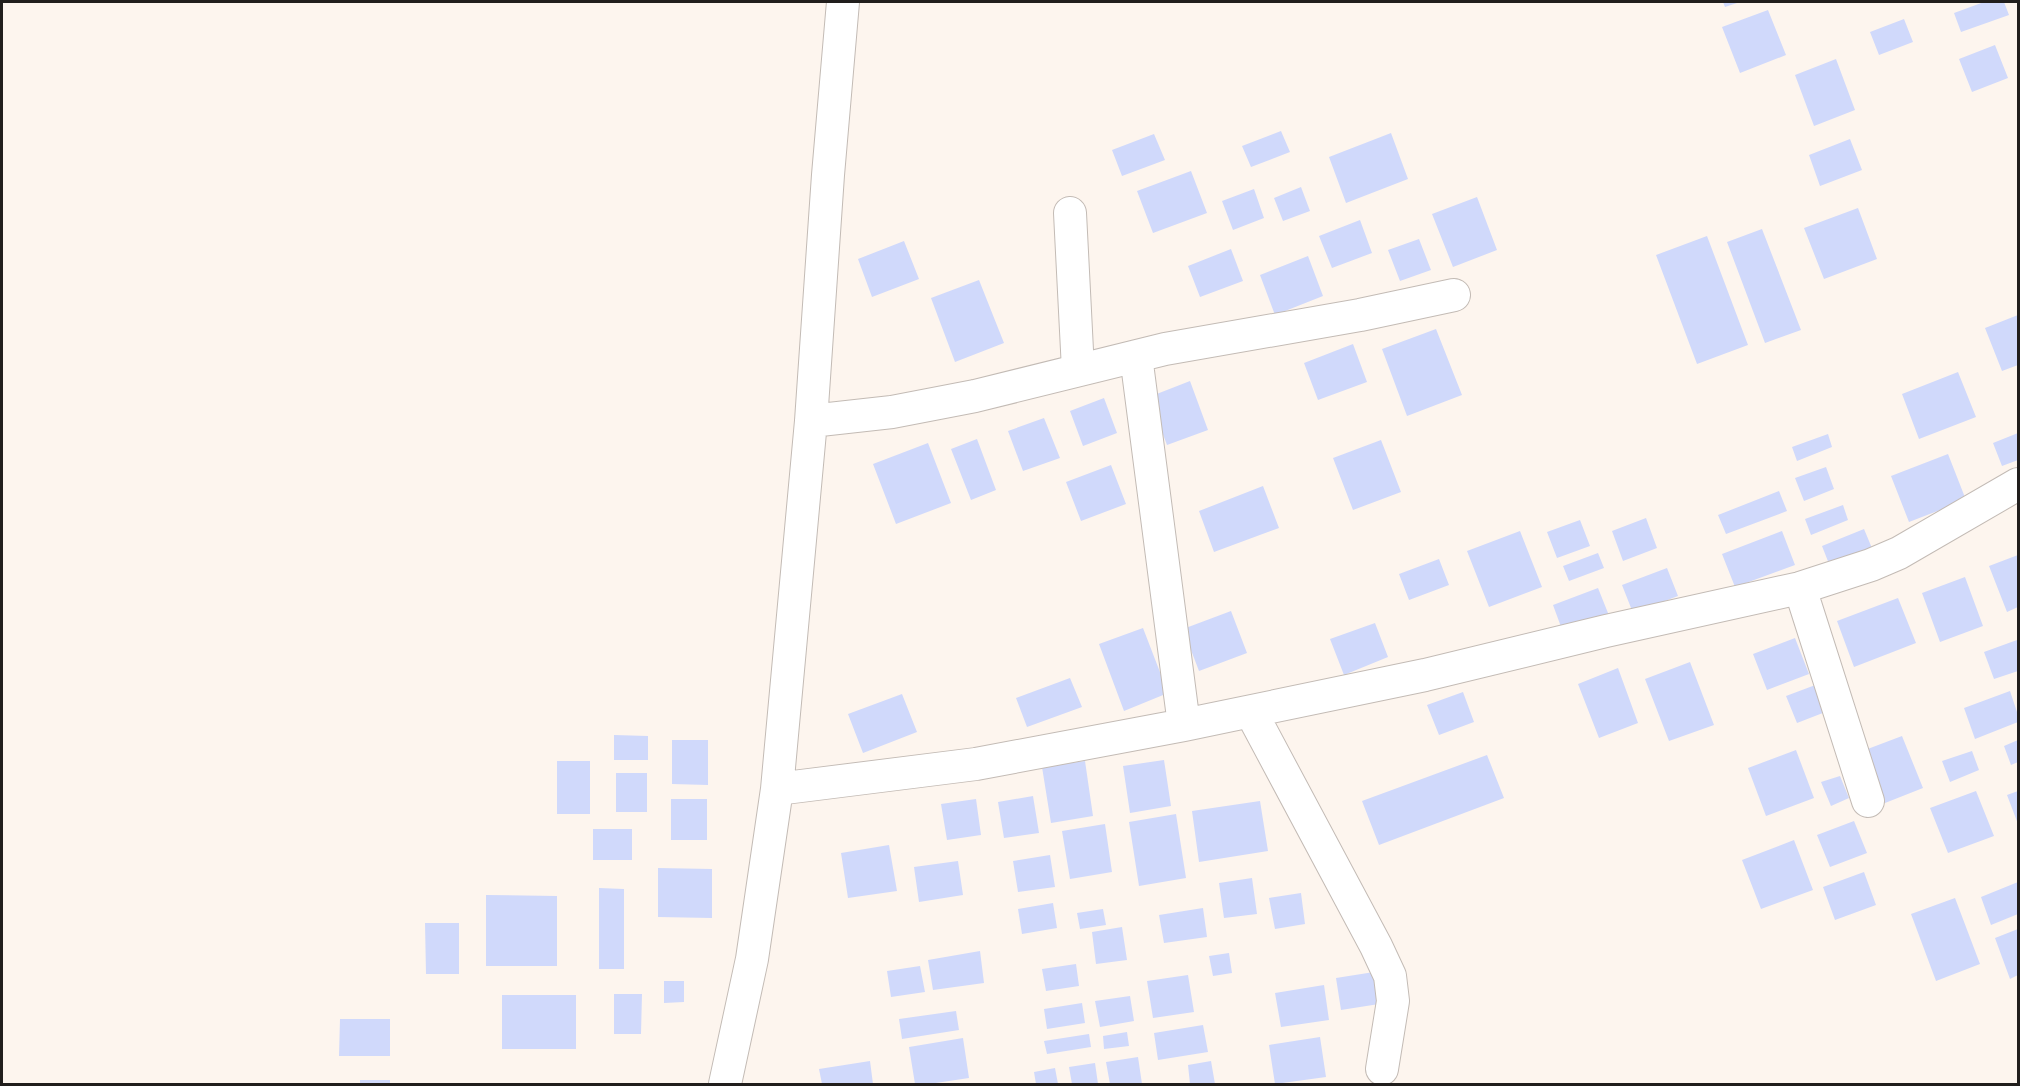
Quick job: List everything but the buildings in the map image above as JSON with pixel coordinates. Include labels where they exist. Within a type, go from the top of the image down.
[{"type":"street","points":[[725,1084],[752,959],[777,789],[811,421],[826,199],[843,2]]},
{"type":"street","points":[[1070,213],[1078,370]]},
{"type":"street","points":[[811,421],[892,412],[975,396],[1136,356],[1360,315],[1454,295]]},
{"type":"street","points":[[1136,356],[1184,725]]},
{"type":"street","points":[[777,789],[976,764],[1184,725],[1425,675],[1606,631],[1800,588],[1871,565],[1899,553],[2019,484]]},
{"type":"street","points":[[1800,588],[1868,801]]},
{"type":"street","points":[[1251,711],[1390,976],[1393,1001],[1382,1069]]}]
